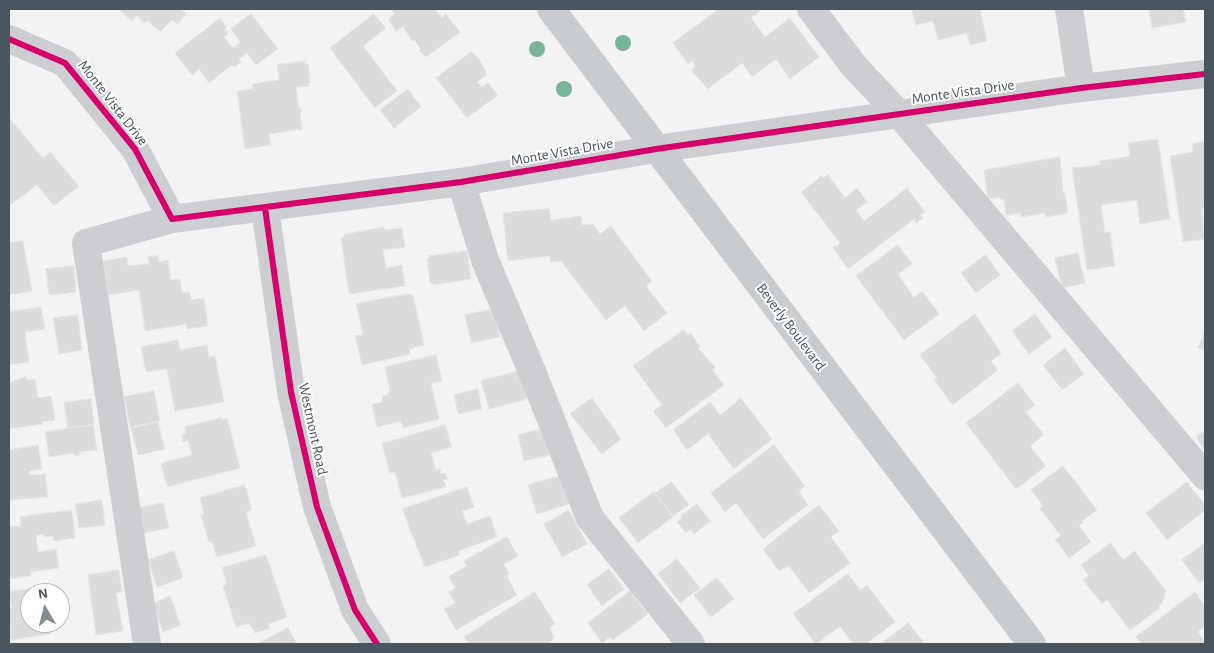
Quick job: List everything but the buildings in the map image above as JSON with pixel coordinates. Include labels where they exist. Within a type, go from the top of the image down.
[{"type":"main road","name":"Beverly Boulevard","points":[[551,9],[1032,644]]},
{"type":"street","points":[[811,9],[854,66],[899,114],[1205,476]]},
{"type":"street","points":[[1069,9],[1081,88]]},
{"type":"street","name":"Monte Vista Drive","points":[[9,39],[65,63],[135,149],[172,219],[461,182],[656,149],[1081,88],[1205,74]]},
{"type":"street","points":[[461,182],[485,260],[590,518],[691,644]]},
{"type":"street","name":"Westmont Road","points":[[265,208],[291,392],[317,507],[355,610],[377,644]]},
{"type":"street","points":[[147,644],[86,243],[172,219]]},
{"type":"cycle path","points":[[9,39],[65,63],[135,149],[172,219],[461,182],[656,149],[1081,88],[1205,74]]},
{"type":"cycle path","points":[[265,208],[291,392],[317,507],[355,610],[377,644]]}]
